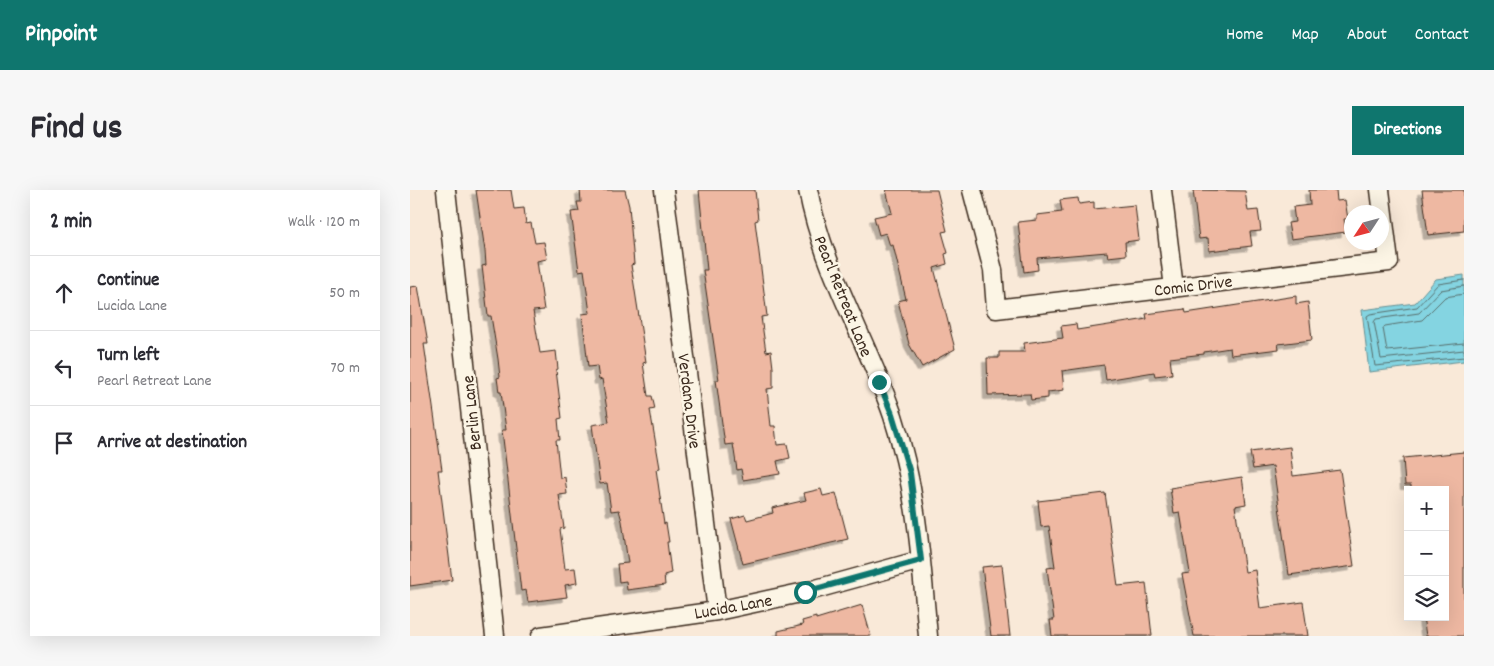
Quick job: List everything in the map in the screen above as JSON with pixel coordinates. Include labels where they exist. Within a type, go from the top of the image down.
[{"type":"street","name":"Berlin Lane","points":[[446,190],[495,636]]},
{"type":"street","name":"Verdana Drive","points":[[664,190],[717,612]]},
{"type":"street","name":"Pearl Retreat Lane","points":[[808,190],[813,215],[826,256],[883,390],[910,473],[928,636]]},
{"type":"street","name":"Comic Drive","points":[[972,190],[993,270],[996,309],[1389,262],[1380,190]]},
{"type":"street","points":[[1162,190],[1174,288]]},
{"type":"street","name":"Lucida Lane","points":[[541,636],[717,612],[805,592],[921,560]]},
{"type":"water","points":[[1464,275],[1464,361],[1369,372],[1362,310],[1415,303],[1436,279]]},
{"type":"building","points":[[476,190],[511,190],[514,209],[524,208],[526,224],[531,223],[535,243],[544,242],[547,259],[537,261],[544,310],[533,311],[540,353],[556,351],[558,369],[556,370],[562,418],[558,419],[560,440],[556,440],[560,478],[565,477],[567,494],[559,495],[564,528],[560,529],[565,569],[575,568],[577,583],[565,585],[567,597],[528,602],[526,590],[521,591],[502,430],[506,430],[501,392],[499,392],[497,378],[500,377],[498,359],[491,316],[488,316],[482,266],[486,265],[485,251]]},
{"type":"building","points":[[580,190],[625,190],[629,206],[634,264],[631,265],[646,362],[643,363],[648,396],[652,396],[655,409],[650,410],[660,468],[656,469],[664,524],[666,523],[669,542],[667,542],[671,573],[664,575],[665,585],[627,590],[626,581],[619,582],[617,564],[628,563],[622,521],[619,510],[611,511],[607,483],[600,484],[592,425],[609,422],[602,379],[599,380],[597,366],[588,367],[582,314],[590,313],[584,270],[579,271],[571,212],[579,211],[577,202],[581,202]]},
{"type":"building","points":[[699,190],[755,190],[758,220],[755,221],[767,316],[761,317],[766,352],[771,351],[773,368],[773,388],[767,389],[771,426],[775,426],[777,445],[787,444],[790,458],[777,461],[780,474],[743,480],[741,469],[737,470],[733,444],[725,445],[716,380],[719,380],[703,270],[707,270]]},
{"type":"building","points":[[886,190],[937,190],[947,231],[942,232],[948,253],[945,254],[947,264],[934,268],[955,349],[922,367],[909,344],[898,301],[906,299],[893,245],[890,246],[886,233],[879,235],[874,217],[892,213]]},
{"type":"building","points":[[1193,190],[1245,191],[1248,211],[1258,210],[1261,231],[1250,232],[1252,246],[1209,251],[1208,238],[1199,239]]},
{"type":"building","points":[[1309,190],[1336,190],[1337,201],[1345,200],[1344,232],[1291,239],[1288,223],[1295,222],[1293,207],[1310,205]]},
{"type":"building","points":[[1422,190],[1464,190],[1464,231],[1428,235]]},
{"type":"building","points":[[1078,198],[1079,204],[1094,202],[1094,209],[1135,205],[1139,240],[1125,242],[1126,255],[1108,257],[1107,252],[1037,258],[1038,270],[1024,272],[1018,222],[1037,220],[1037,215],[1062,212],[1060,200]]},
{"type":"building","points":[[418,286],[428,344],[424,344],[442,470],[438,470],[452,580],[410,586],[410,287]]},
{"type":"building","points":[[1296,296],[1296,304],[1308,302],[1312,340],[1278,344],[1279,349],[1231,355],[1230,348],[1204,352],[1204,354],[1170,358],[1172,374],[1155,376],[1154,372],[1106,380],[1104,365],[1062,371],[1064,390],[1048,392],[1048,398],[1031,400],[1030,394],[988,395],[987,358],[999,358],[999,352],[1025,352],[1024,343],[1063,338],[1061,326],[1076,324],[1077,330],[1147,319],[1146,314],[1185,309],[1186,313]]},
{"type":"building","points":[[1290,447],[1293,476],[1340,470],[1354,566],[1289,575],[1273,466],[1253,469],[1250,452]]},
{"type":"building","points":[[1464,452],[1464,636],[1426,636],[1424,621],[1449,621],[1449,486],[1405,485],[1403,458]]},
{"type":"building","points":[[1242,477],[1246,504],[1235,506],[1245,572],[1255,570],[1260,608],[1303,602],[1308,636],[1194,636],[1182,574],[1190,573],[1180,512],[1174,513],[1170,488]]},
{"type":"building","points":[[821,489],[823,496],[836,493],[848,539],[743,564],[731,519],[745,515],[747,520],[773,513],[772,508],[806,500],[804,493]]},
{"type":"building","points":[[1105,493],[1118,586],[1146,583],[1152,636],[1052,636],[1050,620],[1054,620],[1047,568],[1055,567],[1049,526],[1041,527],[1038,501]]},
{"type":"building","points":[[1002,565],[1010,636],[991,636],[982,567]]},
{"type":"building","points":[[862,605],[871,636],[778,636],[778,631],[803,625],[802,621],[816,617],[816,619]]},
{"type":"route","points":[[805,592],[921,560],[910,473],[892,414],[879,382]]}]
